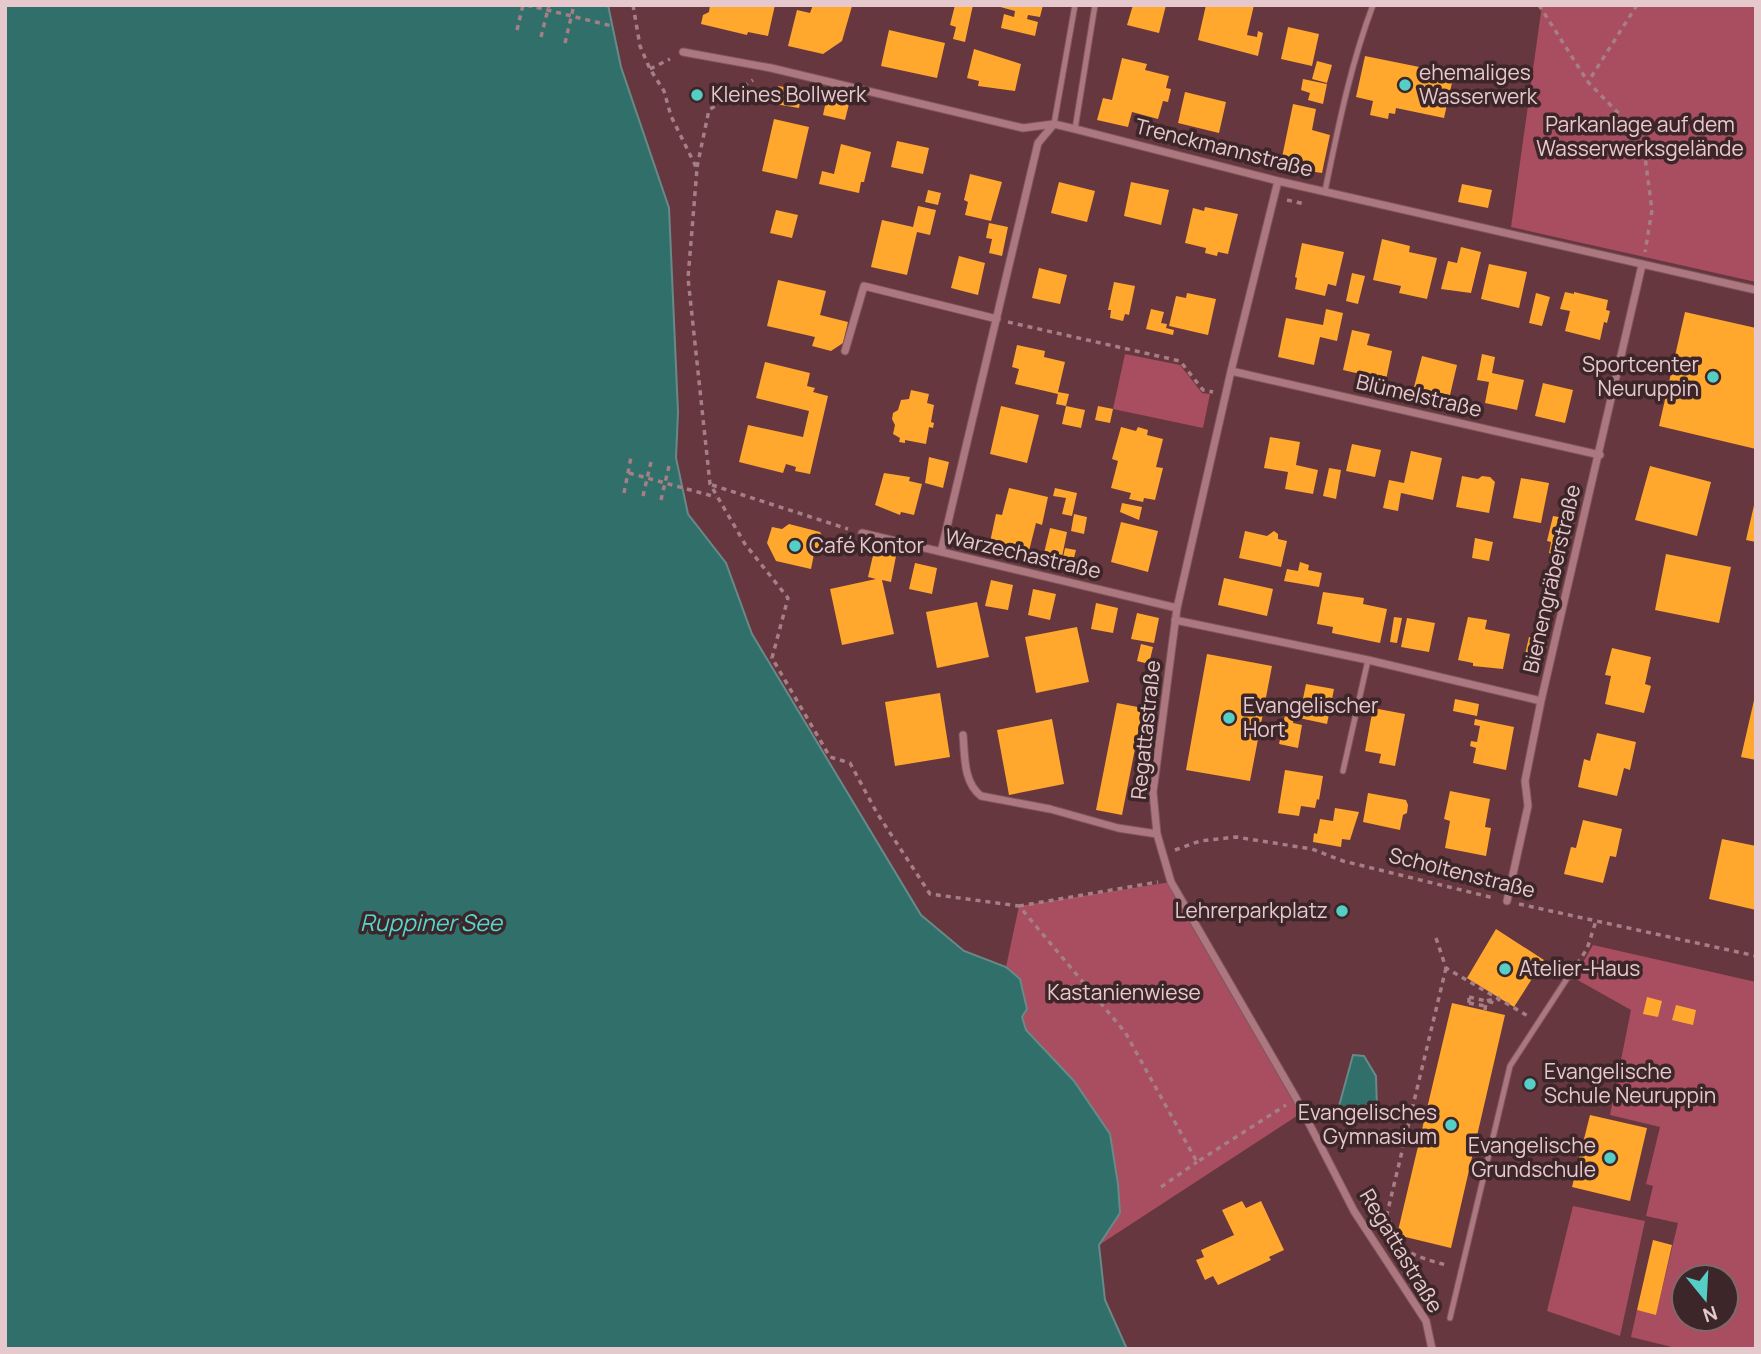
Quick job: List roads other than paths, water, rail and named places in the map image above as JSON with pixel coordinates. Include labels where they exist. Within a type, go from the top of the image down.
[{"type":"street","name":"Trenckmannstraße","points":[[683,52],[771,68],[1023,128],[1054,124],[1278,181],[1756,290]]},
{"type":"street","points":[[942,552],[1038,143],[1054,124]]},
{"type":"street","name":"Regattastraße","points":[[1278,181],[1177,608],[1153,792],[1157,834],[1170,880],[1296,1098],[1354,1210],[1426,1321],[1432,1349]]},
{"type":"street","name":"Bienengräberstraße","points":[[1507,901],[1528,806],[1525,781],[1541,701],[1642,265]]},
{"type":"street","points":[[845,351],[864,286],[997,319]]},
{"type":"street","name":"Blümelstraße","points":[[1231,371],[1600,455]]},
{"type":"street","name":"Warzechastraße","points":[[862,533],[1177,608]]},
{"type":"street","points":[[1175,620],[1368,660],[1541,701]]},
{"type":"street","points":[[963,734],[968,780],[982,796],[1050,809],[1118,828],[1157,834]]},
{"type":"lane","points":[[1054,124],[1075,5]]},
{"type":"lane","points":[[1075,129],[1095,5]]},
{"type":"lane","points":[[1325,191],[1345,95],[1358,46],[1373,5]]},
{"type":"lane","points":[[1343,771],[1368,660]]},
{"type":"lane","points":[[1450,1318],[1510,1066],[1570,974]]},
{"type":"water","name":"Ruppiner See","points":[[5,5],[608,5],[621,67],[669,208],[678,412],[676,458],[688,514],[726,563],[752,634],[921,915],[964,951],[1006,967],[1020,979],[1027,1009],[1022,1017],[1026,1030],[1074,1081],[1110,1134],[1120,1213],[1099,1245],[1105,1300],[1127,1349],[5,1349]]},
{"type":"water","points":[[1353,1055],[1364,1056],[1376,1076],[1377,1108],[1365,1117],[1355,1118],[1339,1106]]},
{"type":"place","name":"ehemaliges Wasserwerk","points":[[1405,85]]},
{"type":"place","name":"Kleines Bollwerk","points":[[697,95]]},
{"type":"place","name":"Sportcenter Neuruppin","points":[[1713,377]]},
{"type":"place","name":"Café Kontor","points":[[795,546]]},
{"type":"place","name":"Evangelischer Hort","points":[[1229,718]]},
{"type":"place","name":"Lehrerparkplatz","points":[[1342,911]]},
{"type":"place","name":"Atelier-Haus","points":[[1505,969]]},
{"type":"place","name":"Evangelische Schule Neuruppin","points":[[1530,1084]]},
{"type":"place","name":"Evangelisches Gymnasium","points":[[1451,1125]]},
{"type":"place","name":"Evangelische Grundschule","points":[[1610,1158]]},
{"type":"park label","name":"Parkanlage auf dem Wasserwerksgelände","points":[[1640,137]]},
{"type":"park label","name":"Kastanienwiese","points":[[1124,993]]}]
